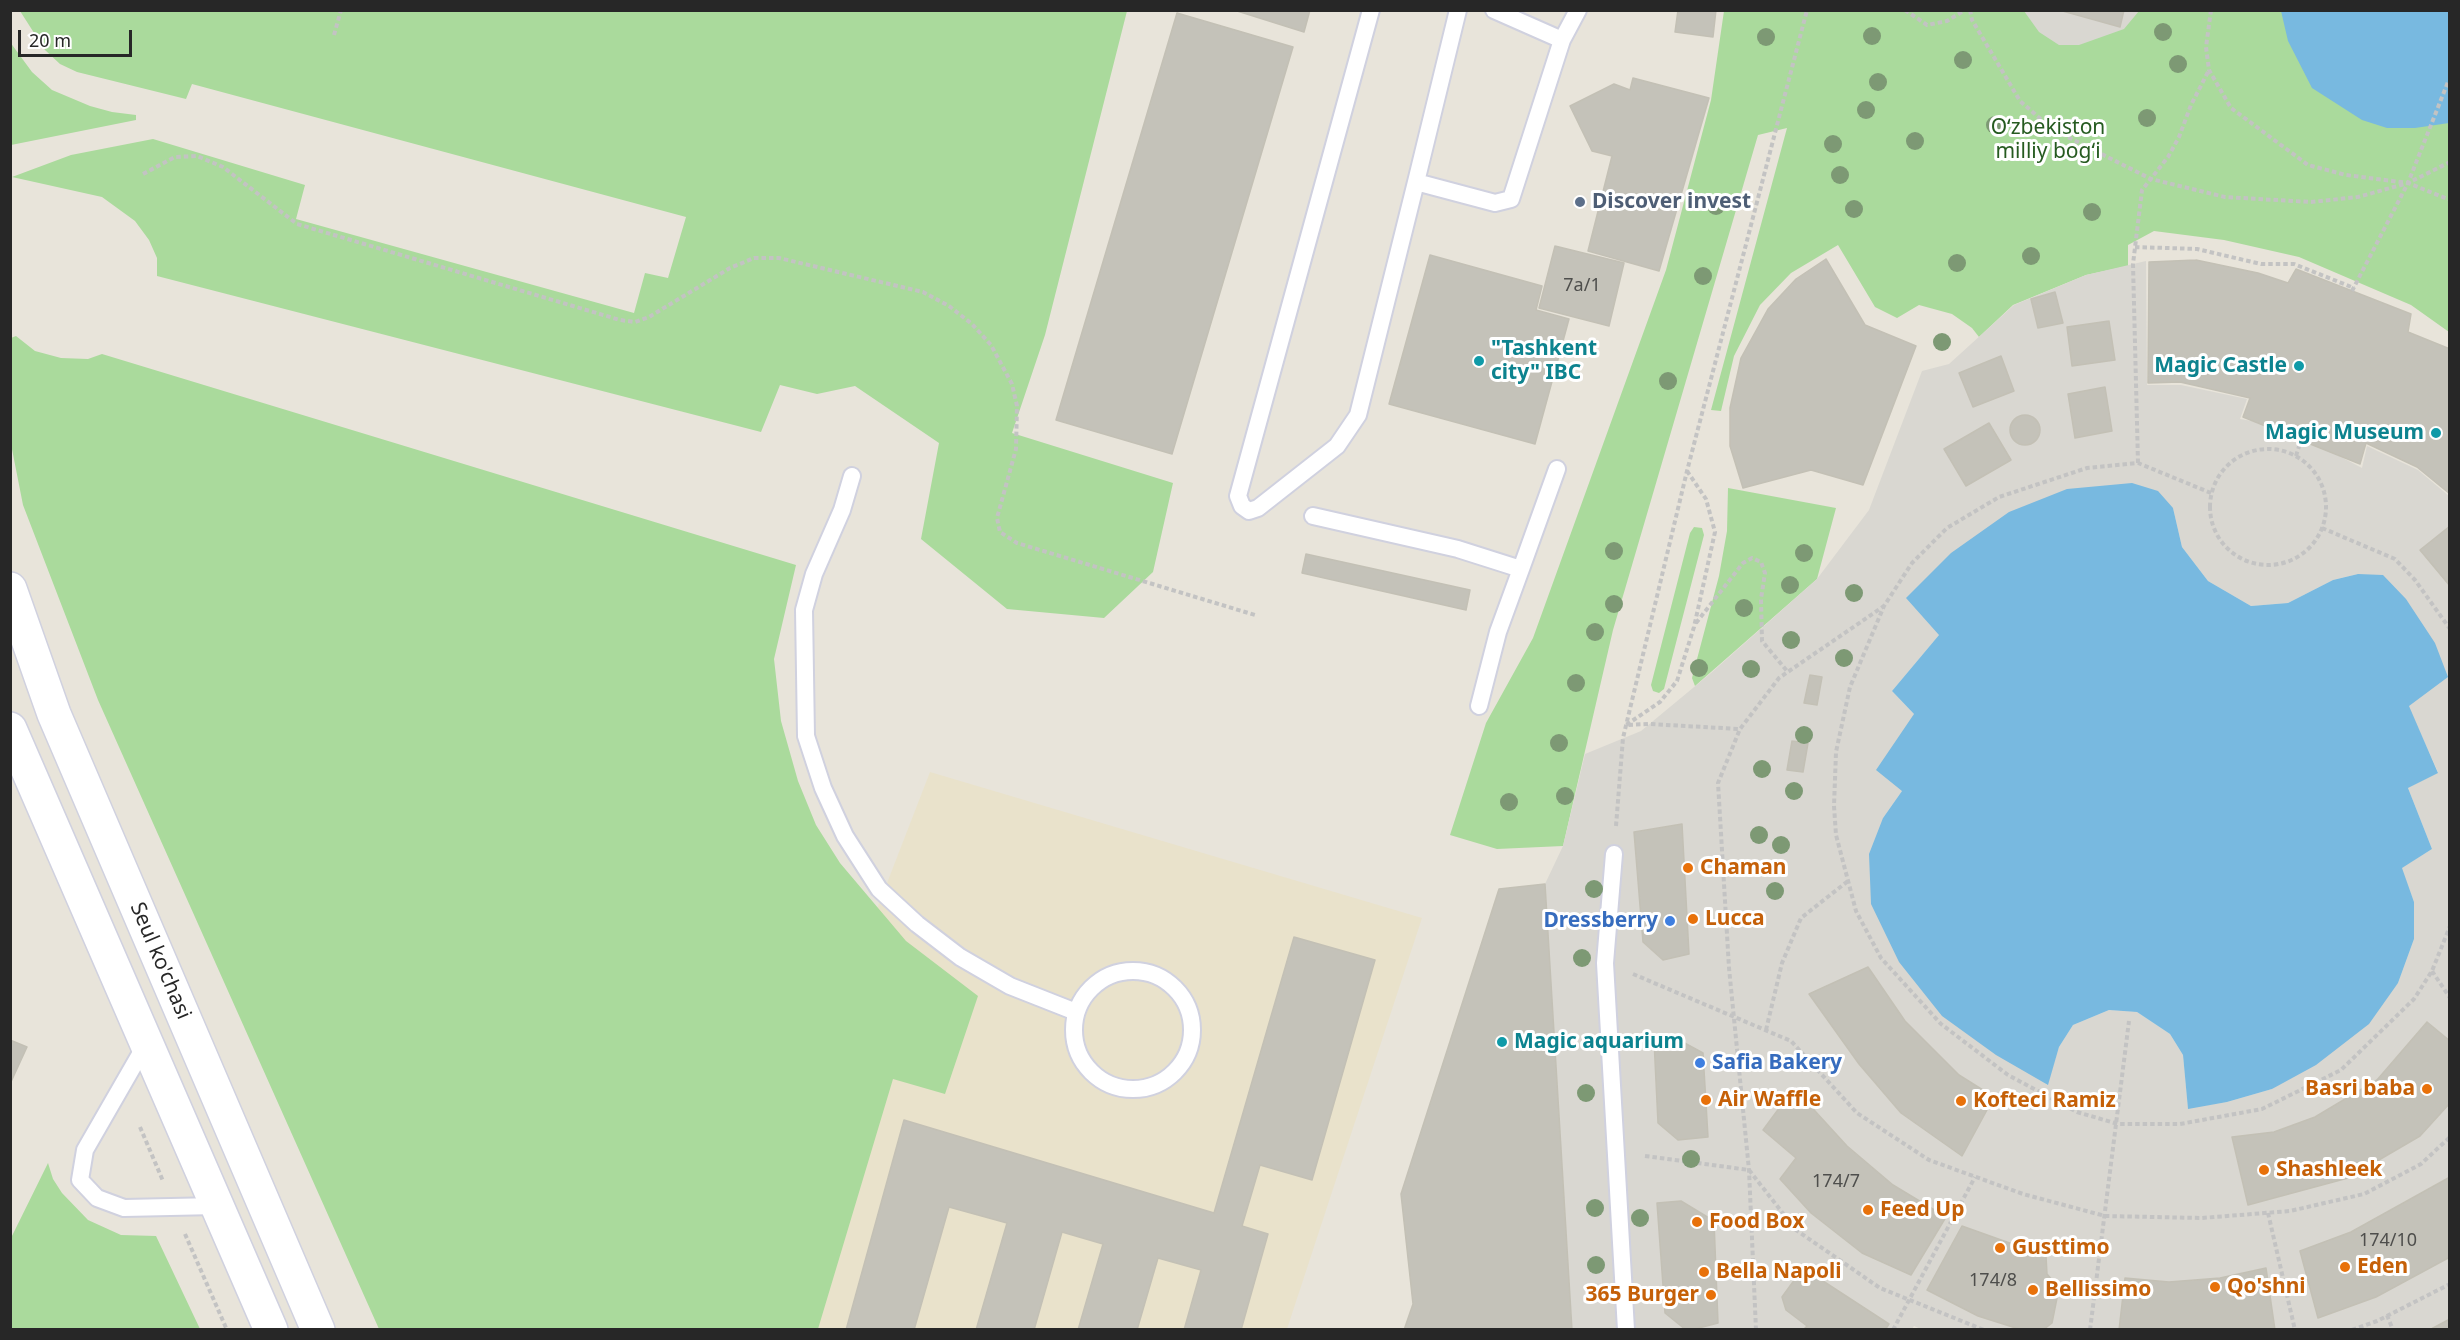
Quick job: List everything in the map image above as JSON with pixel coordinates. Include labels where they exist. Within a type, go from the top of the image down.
[{"type":"main road","name":"Seul ko'chasi","points":[[10,588],[54,714],[318,1329]]},
{"type":"main road","points":[[10,729],[271,1329]]},
{"type":"lane","points":[[1371,10],[1238,496],[1242,506],[1249,511],[1258,508],[1337,446],[1358,415],[1458,10]]},
{"type":"lane","points":[[1494,10],[1562,40]]},
{"type":"lane","points":[[1416,182],[1495,203],[1511,199],[1562,40],[1578,10]]},
{"type":"lane","points":[[1479,706],[1498,632],[1557,469]]},
{"type":"lane","points":[[852,476],[842,510],[814,574],[804,610],[806,736],[823,788],[844,836],[879,889],[917,924],[960,957],[1010,986],[1076,1012]]},
{"type":"lane","points":[[1313,516],[1458,549],[1521,569]]},
{"type":"lane","points":[[1614,854],[1605,963],[1626,1329]]},
{"type":"lane","points":[[1133,971],[1155,975],[1170,983],[1183,998],[1191,1016],[1192,1036],[1187,1055],[1175,1072],[1159,1083],[1140,1089],[1122,1089],[1102,1081],[1087,1068],[1077,1051],[1073,1032],[1076,1012],[1084,996],[1098,982],[1115,974],[1133,971]]},
{"type":"lane","points":[[146,1044],[85,1150],[80,1180],[98,1198],[124,1208],[217,1206]]},
{"type":"path","points":[[334,35],[341,10]]},
{"type":"path","points":[[1614,854],[1623,738],[1687,471],[1808,10]]},
{"type":"path","points":[[1905,10],[1927,25],[1947,21],[1968,10],[2020,101],[2052,129],[2151,178],[2225,197],[2311,202],[2358,197],[2408,183],[2450,162]]},
{"type":"path","points":[[2211,10],[2206,47],[2209,70],[2231,108],[2308,165],[2346,175],[2408,183],[2450,200]]},
{"type":"path","points":[[2138,463],[2135,247],[2142,189],[2168,157],[2209,70]]},
{"type":"path","points":[[2135,247],[2197,249],[2261,264],[2294,264],[2353,289],[2408,183],[2448,82]]},
{"type":"path","points":[[143,174],[175,157],[197,156],[223,167],[297,224],[620,320],[635,322],[649,317],[730,268],[754,258],[779,258],[923,292],[949,306],[972,324],[991,345],[1012,384],[1017,406],[1016,449],[997,518],[1000,532],[1017,543],[1255,615]]},
{"type":"path","points":[[2296,456],[2301,440]]},
{"type":"path","points":[[2278,449],[2296,456],[2310,467],[2322,485],[2326,507],[2322,528],[2310,547],[2292,560],[2271,565],[2250,563],[2230,553],[2217,536],[2210,515],[2211,494],[2220,474],[2236,458],[2256,450],[2278,449]]},
{"type":"path","points":[[2211,494],[2138,463],[2087,468],[1999,497],[1947,528],[1912,563],[1884,606],[1850,687],[1836,752],[1834,806],[1836,835],[1856,911],[1881,958],[1941,1024],[2008,1075],[2076,1112],[2118,1124],[2180,1124],[2262,1109],[2341,1070],[2414,999],[2432,971],[2450,927]]},
{"type":"path","points":[[1626,725],[1660,702],[1677,681],[1694,627],[1714,532],[1706,499],[1687,471]]},
{"type":"path","points":[[2322,528],[2395,559],[2415,580],[2450,629]]},
{"type":"path","points":[[1694,627],[1743,563],[1752,558],[1761,561],[1766,573],[1761,599],[1761,641],[1787,671]]},
{"type":"path","points":[[1756,1329],[1749,1170],[1733,1016],[1718,783],[1740,729],[1787,671],[1884,606]]},
{"type":"path","points":[[1626,725],[1649,724],[1740,729]]},
{"type":"path","points":[[1766,1030],[1782,963],[1801,918],[1848,881]]},
{"type":"path","points":[[1605,963],[1791,1041],[1857,1113],[1929,1160],[2023,1194],[2105,1216],[2202,1218],[2290,1211],[2364,1194],[2421,1164],[2450,1137]]},
{"type":"path","points":[[2432,971],[2450,998]]},
{"type":"path","points":[[2090,1329],[2118,1124],[2129,1021]]},
{"type":"path","points":[[1616,1152],[1749,1170],[1796,1230],[1880,1288],[1984,1329]]},
{"type":"path","points":[[1893,1329],[1975,1176]]},
{"type":"path","points":[[2268,1212],[2295,1329]]},
{"type":"path","points":[[2352,1329],[2387,1316],[2450,1284]]},
{"type":"path","points":[[2387,1316],[2393,1329]]},
{"type":"shaded area","points":[[2024,11],[2139,11],[2124,29],[2079,45],[2059,45],[2039,32]]},
{"type":"shaded area","points":[[2146,261],[2147,385],[2181,385],[2247,399],[2240,419],[2282,426],[2362,468],[2367,446],[2418,470],[2449,496],[2449,1041],[2427,1022],[2377,1080],[2315,1117],[2274,1132],[2232,1138],[2248,1205],[2348,1178],[2420,1136],[2449,1103],[2449,1177],[2351,1232],[2300,1251],[2318,1317],[2449,1257],[2449,1319],[2429,1329],[2275,1329],[2265,1268],[2220,1278],[2169,1282],[2125,1278],[2119,1329],[2043,1329],[2046,1257],[1962,1226],[1927,1290],[1978,1316],[2022,1329],[1923,1330],[1914,1326],[1912,1329],[1885,1329],[1889,1324],[1807,1326],[1803,1329],[1691,1329],[1718,1323],[1714,1221],[1681,1201],[1657,1204],[1665,1313],[1686,1329],[1572,1329],[1545,884],[1563,846],[1585,754],[1641,731],[1711,673],[1817,579],[1869,510],[1922,371],[1949,364],[2014,305],[2086,275]],"holes":[[[2173,508],[2182,547],[2208,581],[2251,606],[2288,603],[2333,580],[2358,574],[2408,706],[2438,772],[2408,788],[2432,849],[2401,868],[2414,902],[2414,939],[2398,983],[2272,1089],[2227,1102],[2188,1108],[2183,1055],[2170,1034],[2137,1012],[2109,1010],[2073,1025],[2059,1047],[2047,1085],[1883,818],[1902,791],[1914,714],[1892,691],[1939,635]],[[1682,824],[1689,954],[1663,960],[1643,942],[1634,832]],[[1868,967],[1905,1021],[1959,1075],[1994,1097],[1962,1156],[1901,1113],[1859,1064],[1809,994]],[[1667,1034],[1703,1053],[1708,1136],[1678,1140],[1658,1122],[1654,1040]],[[1794,1088],[1847,1146],[1893,1185],[1946,1217],[1911,1275],[1862,1253],[1811,1213],[1780,1179],[1796,1158],[1763,1130]]]},
{"type":"shaded area","points":[[930,772],[1422,918],[1287,1329],[714,1330]]},
{"type":"green space","points":[[20,11],[1127,11],[1045,335],[1012,433],[1173,483],[1153,572],[1104,618],[1007,609],[921,539],[939,443],[855,386],[817,394],[780,385],[761,432],[157,276],[157,258],[149,240],[135,221],[102,197],[12,177],[71,155],[153,139],[305,185],[296,219],[634,313],[645,273],[668,278],[686,217],[192,84],[186,99],[77,72],[60,64],[45,50]]},
{"type":"green space","name":"Oʻzbekiston milliy bogʻi","points":[[1724,11],[2449,11],[2449,332],[2411,305],[2299,257],[2224,240],[2154,231],[2128,245],[2128,266],[2086,275],[2013,305],[1979,337],[1972,328],[1952,314],[1919,305],[1897,318],[1875,307],[1838,245],[1791,273],[1760,305],[1734,356],[1721,411],[1711,410],[1787,128],[1758,135],[1613,630],[1563,846],[1497,849],[1450,835],[1486,723],[1533,638],[1666,270],[1711,100]]},
{"type":"green space","points":[[10,42],[32,72],[52,90],[90,106],[136,115],[136,120],[11,145]]},
{"type":"green space","points":[[16,336],[35,351],[61,358],[88,359],[102,354],[796,565],[774,659],[781,721],[798,781],[816,825],[840,863],[906,941],[978,996],[945,1094],[893,1079],[818,1329],[379,1329],[98,700],[23,505],[10,439],[11,338]]},
{"type":"green space","points":[[1728,488],[1836,508],[1817,579],[1695,686],[1692,678],[1719,576],[1727,531]]},
{"type":"green space","points":[[1694,527],[1702,528],[1704,535],[1664,689],[1659,693],[1653,691],[1651,685],[1690,533]]},
{"type":"green space","points":[[48,1163],[53,1179],[62,1193],[88,1220],[121,1235],[156,1236],[200,1329],[11,1329],[11,1238]]},
{"type":"water","points":[[2281,11],[2449,11],[2449,123],[2415,128],[2387,128],[2362,120],[2312,88],[2288,41]]},
{"type":"water","points":[[2132,483],[2158,491],[2173,508],[2182,547],[2208,581],[2251,606],[2288,603],[2333,580],[2358,574],[2383,575],[2406,599],[2435,643],[2448,677],[2409,706],[2438,773],[2408,788],[2432,849],[2402,868],[2414,902],[2414,939],[2398,983],[2369,1024],[2316,1065],[2272,1089],[2227,1102],[2188,1109],[2183,1055],[2170,1034],[2137,1012],[2109,1010],[2073,1025],[2059,1047],[2048,1085],[1996,1055],[1942,1016],[1899,962],[1871,904],[1869,854],[1883,818],[1902,791],[1876,770],[1914,714],[1892,691],[1939,635],[1906,598],[1951,553],[2009,512],[2067,489]]},
{"type":"building","points":[[1234,10],[1310,10],[1304,32]]},
{"type":"building","points":[[1678,10],[1716,10],[1713,37],[1675,32]]},
{"type":"building","points":[[2059,10],[2124,10],[2120,27]]},
{"type":"building","points":[[1177,13],[1293,47],[1172,454],[1056,420]]},
{"type":"building","points":[[1633,78],[1709,98],[1659,271],[1588,251],[1612,156],[1592,151],[1570,106],[1614,84],[1630,90]]},
{"type":"building","points":[[1555,246],[1624,263],[1609,326],[1539,308]]},
{"type":"building","name":"\"Tashkent city\" IBC","points":[[1430,255],[1542,286],[1536,310],[1569,319],[1535,444],[1389,404]]},
{"type":"building","points":[[1826,259],[1865,325],[1916,346],[1863,485],[1811,470],[1743,488],[1730,446],[1730,408],[1741,358],[1768,309],[1796,279]]},
{"type":"building","name":"Magic Castle","points":[[2196,260],[2258,273],[2288,283],[2296,269],[2411,314],[2408,332],[2450,349],[2450,494],[2417,467],[2366,443],[2360,464],[2243,417],[2250,398],[2180,382],[2148,383],[2149,262]]},
{"type":"building","points":[[2055,292],[2063,323],[2038,328],[2031,299]]},
{"type":"building","points":[[2109,321],[2115,360],[2072,366],[2067,327]]},
{"type":"building","points":[[2001,356],[2014,391],[1973,407],[1959,373]]},
{"type":"building","points":[[2105,387],[2112,431],[2075,438],[2068,394]]},
{"type":"building","points":[[2025,415],[2031,416],[2039,424],[2039,436],[2031,444],[2025,445],[2019,444],[2011,436],[2010,430],[2011,424],[2019,416]]},
{"type":"building","points":[[1989,423],[2011,460],[1966,486],[1944,449]]},
{"type":"building","points":[[2450,526],[2450,586],[2420,550]]},
{"type":"building","points":[[1306,554],[1470,590],[1466,610],[1302,573]]},
{"type":"building","points":[[1810,675],[1822,677],[1817,705],[1804,703]]},
{"type":"building","points":[[1792,741],[1808,743],[1803,772],[1787,770]]},
{"type":"building","points":[[1682,824],[1689,954],[1663,960],[1643,942],[1634,832]]},
{"type":"building","name":"Magic aquarium","points":[[1545,884],[1572,1330],[1404,1330],[1413,1304],[1401,1194],[1499,889]]},
{"type":"building","points":[[1294,937],[1375,960],[1312,1180],[1260,1165],[1242,1226],[1268,1234],[1241,1330],[1184,1330],[1201,1270],[1158,1258],[1137,1330],[1078,1330],[1103,1244],[1062,1232],[1034,1330],[976,1330],[1007,1223],[949,1207],[914,1330],[846,1330],[904,1120],[1214,1213]]},
{"type":"building","points":[[1868,967],[1905,1021],[1959,1075],[1994,1097],[1962,1156],[1901,1113],[1859,1064],[1809,994]]},
{"type":"building","points":[[2427,1022],[2450,1041],[2450,1103],[2420,1136],[2348,1178],[2248,1205],[2232,1137],[2274,1132],[2315,1117],[2377,1080]]},
{"type":"building","points":[[1668,1034],[1703,1053],[1708,1137],[1678,1140],[1658,1123],[1654,1040]]},
{"type":"building","points":[[10,1040],[27,1047],[10,1084]]},
{"type":"building","points":[[1794,1088],[1847,1146],[1893,1185],[1946,1217],[1911,1275],[1862,1253],[1811,1213],[1780,1179],[1796,1158],[1763,1130]]},
{"type":"building","points":[[2450,1177],[2450,1257],[2376,1297],[2318,1318],[2300,1251],[2351,1232]]},
{"type":"building","points":[[1681,1201],[1714,1221],[1718,1323],[1691,1330],[1686,1330],[1665,1313],[1657,1203]]},
{"type":"building","points":[[1962,1226],[2046,1256],[2047,1274],[2059,1288],[2052,1323],[2043,1330],[2022,1330],[1978,1316],[1927,1290]]},
{"type":"building","points":[[1803,1268],[1889,1324],[1885,1330],[1803,1330],[1807,1326],[1786,1310],[1782,1297]]},
{"type":"building","points":[[2266,1268],[2275,1330],[2119,1330],[2125,1278],[2169,1282],[2220,1278]]},
{"type":"building","points":[[2450,1319],[2450,1330],[2429,1330]]},
{"type":"place","name":"Discover invest","points":[[1580,202]]},
{"type":"place","name":"\"Tashkent city\" IBC","points":[[1479,361]]},
{"type":"place","name":"Magic Castle","points":[[2299,366]]},
{"type":"place","name":"Magic Museum","points":[[2436,433]]},
{"type":"place","name":"Chaman","points":[[1688,868]]},
{"type":"place","name":"Lucca","points":[[1693,919]]},
{"type":"place","name":"Dressberry","points":[[1670,921]]},
{"type":"place","name":"Magic aquarium","points":[[1502,1042]]},
{"type":"place","name":"Safia Bakery","points":[[1700,1063]]},
{"type":"place","name":"Basri baba","points":[[2427,1089]]},
{"type":"place","name":"Air Waffle","points":[[1706,1100]]},
{"type":"place","name":"Kofteci Ramiz","points":[[1961,1101]]},
{"type":"place","name":"Shashleek","points":[[2264,1170]]},
{"type":"place","name":"Feed Up","points":[[1868,1210]]},
{"type":"place","name":"Food Box","points":[[1697,1222]]},
{"type":"place","name":"Gusttimo","points":[[2000,1248]]},
{"type":"place","name":"Eden","points":[[2345,1267]]},
{"type":"place","name":"Bella Napoli","points":[[1704,1272]]},
{"type":"place","name":"Qo'shni","points":[[2215,1287]]},
{"type":"place","name":"Bellissimo","points":[[2033,1290]]},
{"type":"place","name":"365 Burger","points":[[1711,1295]]}]
